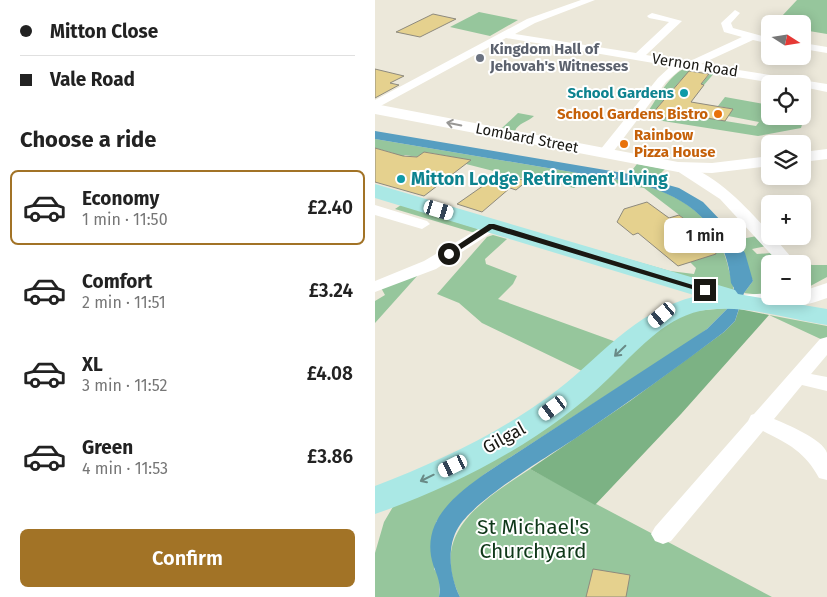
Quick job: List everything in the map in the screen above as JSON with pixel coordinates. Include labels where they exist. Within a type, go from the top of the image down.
[{"type":"main road","points":[[375,191],[387,207],[491,226],[738,300],[827,318]]},
{"type":"main road","points":[[638,270],[666,287],[674,297],[670,308],[653,322]]},
{"type":"main road","points":[[738,300],[801,300],[827,290]]},
{"type":"main road","points":[[738,300],[827,308]]},
{"type":"main road","name":"Gilgal","points":[[375,500],[458,463],[544,415],[593,377],[653,322],[692,305],[738,300]]},
{"type":"street","points":[[375,105],[541,16],[590,0]]},
{"type":"street","points":[[735,13],[726,23],[726,27],[737,34],[761,39]]},
{"type":"street","points":[[639,56],[677,21],[652,16]]},
{"type":"street","name":"Vernon Road","points":[[504,35],[826,88]]},
{"type":"street","points":[[605,153],[662,80],[686,64],[750,37]]},
{"type":"street","points":[[811,47],[827,50]]},
{"type":"street","name":"Lombard Street","points":[[375,109],[678,167],[712,168],[761,162]]},
{"type":"street","points":[[811,156],[827,154]]},
{"type":"street","points":[[678,167],[700,176],[718,189],[781,255]]},
{"type":"street","points":[[387,207],[422,224]]},
{"type":"street","points":[[375,287],[430,265],[491,226]]},
{"type":"street","points":[[758,251],[774,248]]},
{"type":"street","points":[[663,534],[758,420],[827,342]]},
{"type":"street","points":[[797,377],[827,384]]},
{"type":"street","points":[[758,420],[813,451],[825,465],[827,472]]},
{"type":"green space","points":[[797,0],[827,0],[827,34],[811,31],[811,15],[783,15]]},
{"type":"green space","points":[[479,12],[518,20],[490,36],[450,27]]},
{"type":"green space","points":[[688,67],[716,71],[704,85],[696,83],[698,81],[703,82],[712,71],[691,68],[689,71],[693,72],[680,81],[651,115],[677,120],[682,114],[756,126],[759,122],[728,116],[733,109],[718,106],[725,97],[761,103],[761,125],[802,125],[801,128],[758,136],[644,118],[658,96],[681,70]]},
{"type":"green space","points":[[518,113],[534,116],[518,126],[515,131],[502,128]]},
{"type":"green space","points":[[375,139],[625,181],[661,191],[691,207],[703,218],[722,248],[733,282],[733,291],[558,239],[670,271],[694,274],[696,268],[690,262],[716,254],[711,239],[698,226],[695,227],[644,188],[586,178],[574,188],[547,181],[544,184],[466,164],[470,160],[425,152],[417,157],[405,155],[382,169],[375,164],[393,153],[375,148]]},
{"type":"green space","points":[[637,164],[665,169],[654,180],[629,174]]},
{"type":"green space","points":[[401,205],[479,229],[475,233],[395,209]]},
{"type":"green space","points":[[493,235],[507,239],[485,259],[486,264],[517,276],[513,284],[498,299],[619,343],[586,373],[482,323],[459,303],[437,294],[487,237]]},
{"type":"green space","points":[[757,236],[761,240],[761,245],[766,246],[752,249],[757,254],[771,253],[773,255],[761,255],[761,295],[744,293],[753,281],[736,240]]},
{"type":"green space","points":[[811,265],[827,265],[827,277],[811,286]]},
{"type":"green space","points":[[418,275],[375,323],[375,301],[385,295],[380,286]]},
{"type":"green space","points":[[728,308],[707,329],[692,340],[486,473],[456,497],[436,522],[434,569],[440,577],[439,597],[375,597],[375,553],[384,522],[394,505],[683,312]]},
{"type":"green space","points":[[739,309],[769,315],[681,414],[595,505],[530,469],[630,401],[724,332],[735,321]]},
{"type":"green space","points":[[769,315],[827,326],[827,342]]},
{"type":"green space","name":"St Michael's Churchyard","points":[[530,469],[772,597],[460,597],[452,574],[451,554],[456,536],[465,520],[479,506]]},
{"type":"water","points":[[375,131],[629,174],[679,188],[703,202],[724,224],[745,253],[753,281],[744,293],[735,321],[724,332],[576,438],[495,492],[466,517],[454,536],[451,553],[452,572],[460,597],[439,597],[439,580],[431,556],[430,542],[433,529],[446,507],[486,473],[707,329],[728,308],[734,288],[720,242],[710,226],[682,202],[665,193],[625,181],[375,139]]},
{"type":"building","points":[[433,14],[456,19],[420,37],[396,32]]},
{"type":"building","points":[[375,69],[404,76],[390,83],[399,85],[375,98]]},
{"type":"building","name":"School Gardens","points":[[689,71],[709,74],[701,84],[704,85],[691,102],[733,109],[725,121],[682,114],[677,120],[651,115]]},
{"type":"building","name":"Mitton Lodge Retirement Living","points":[[375,148],[403,156],[417,157],[424,152],[471,160],[424,196],[375,182]]},
{"type":"building","points":[[500,174],[527,181],[516,190],[510,188],[482,212],[457,204]]},
{"type":"building","points":[[647,202],[669,218],[679,215],[695,227],[698,226],[711,239],[716,254],[678,266],[638,233],[633,235],[617,222],[624,209]]},
{"type":"building","points":[[593,569],[630,575],[626,597],[586,597]]},
{"type":"place","name":"Kingdom Hall of Jehovah's Witnesses","points":[[480,58]]},
{"type":"place","name":"School Gardens","points":[[684,93]]},
{"type":"place","name":"School Gardens Bistro","points":[[718,114]]},
{"type":"place","name":"Rainbow Pizza House","points":[[624,144]]},
{"type":"place","name":"Mitton Lodge Retirement Living","points":[[401,179]]},
{"type":"route","points":[[449,254],[491,226],[705,290]]}]
